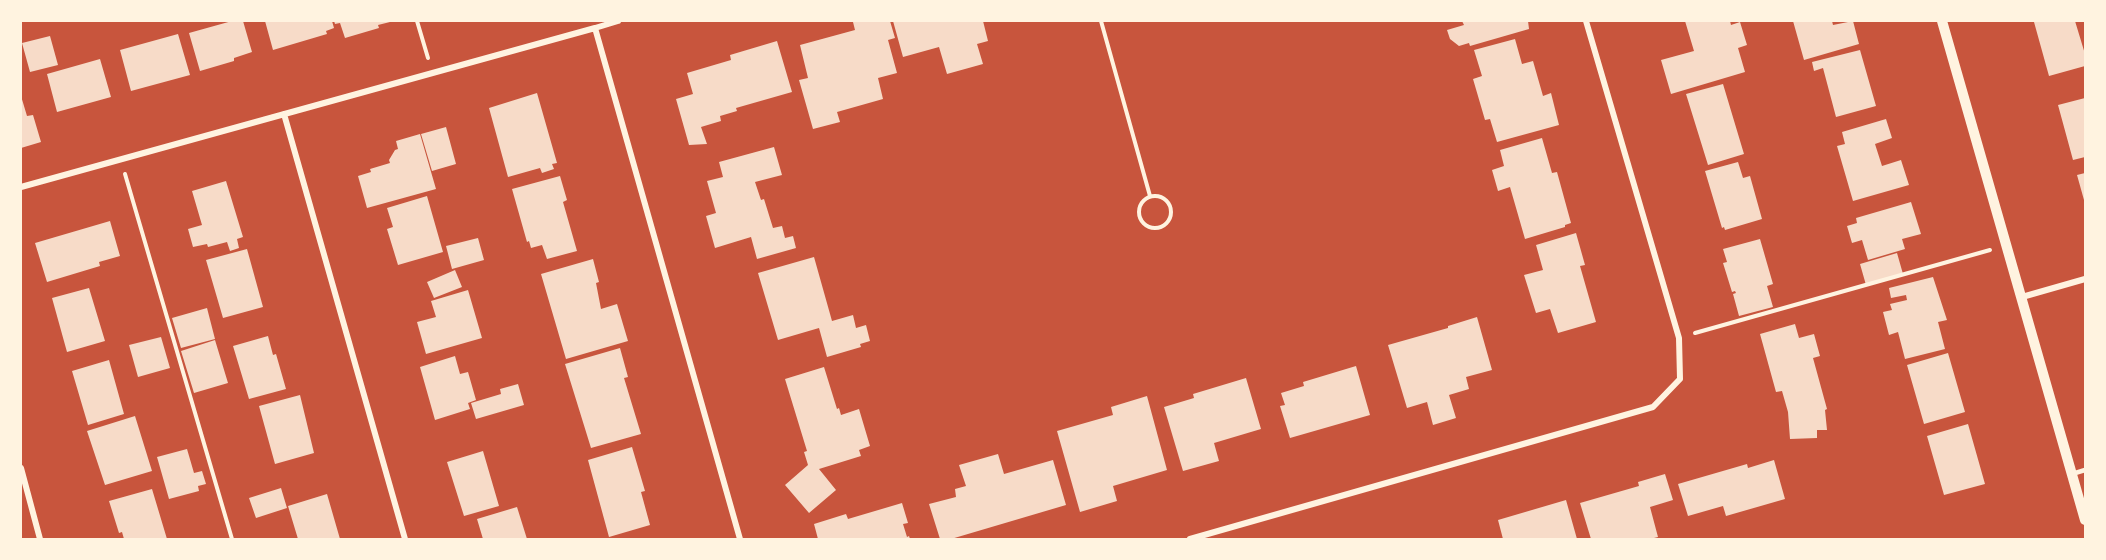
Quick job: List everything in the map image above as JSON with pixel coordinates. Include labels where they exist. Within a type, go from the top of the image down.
[{"type":"street","points":[[21,187],[618,21]]},
{"type":"street","points":[[1190,539],[1653,407],[1680,379],[1679,338],[1586,21]]},
{"type":"street","points":[[1942,21],[2085,520]]},
{"type":"street","points":[[595,28],[740,539]]},
{"type":"street","points":[[284,114],[405,539]]},
{"type":"street","points":[[2022,297],[2085,279]]},
{"type":"street","points":[[21,468],[40,539]]},
{"type":"lane","points":[[2072,474],[2085,470]]},
{"type":"path","points":[[417,21],[433,73]]},
{"type":"path","points":[[1101,21],[1150,196]]},
{"type":"path","points":[[121,159],[232,539]]},
{"type":"path","points":[[1150,196],[1160,196],[1168,202],[1171,210],[1170,220],[1164,227],[1156,229],[1146,227],[1140,219],[1138,210],[1142,201],[1150,196]]},
{"type":"path","points":[[1679,338],[2007,245]]},
{"type":"building","points":[[232,21],[243,21],[252,52],[234,58],[234,61],[200,71],[189,33]]},
{"type":"building","points":[[265,21],[332,21],[334,28],[326,31],[327,34],[273,50]]},
{"type":"building","points":[[334,21],[390,22],[378,25],[379,28],[345,38],[340,23],[335,24]]},
{"type":"building","points":[[890,21],[895,38],[888,40],[897,73],[878,78],[883,99],[837,112],[840,122],[813,129],[799,80],[808,78],[800,45],[855,30],[853,22]]},
{"type":"building","points":[[893,21],[983,21],[988,41],[977,44],[983,64],[947,74],[939,47],[903,57]]},
{"type":"building","points":[[1462,21],[1528,21],[1529,29],[1470,46],[1469,43],[1459,46],[1450,39],[1447,30],[1464,25]]},
{"type":"building","points":[[1685,21],[1730,21],[1731,25],[1740,22],[1747,45],[1738,48],[1745,72],[1671,94],[1661,60],[1694,51]]},
{"type":"building","points":[[1793,21],[1832,21],[1833,25],[1853,21],[1859,44],[1804,60]]},
{"type":"building","points":[[2075,21],[2085,54],[2085,66],[2049,76],[2034,22]]},
{"type":"building","points":[[178,34],[190,75],[131,91],[120,50]]},
{"type":"building","points":[[50,36],[58,65],[30,72],[22,43]]},
{"type":"building","points":[[1515,39],[1522,64],[1533,61],[1543,96],[1551,93],[1559,125],[1497,142],[1490,119],[1485,120],[1473,79],[1482,76],[1474,50]]},
{"type":"building","points":[[777,41],[792,92],[736,108],[737,111],[720,116],[721,121],[701,127],[707,144],[689,145],[676,99],[693,94],[687,73],[731,60],[730,55]]},
{"type":"building","points":[[1860,50],[1876,106],[1836,117],[1823,68],[1814,71],[1812,62]]},
{"type":"building","points":[[100,59],[111,97],[57,112],[47,74]]},
{"type":"building","points":[[1723,84],[1744,154],[1708,165],[1686,94]]},
{"type":"building","points":[[537,93],[557,163],[552,164],[554,169],[542,173],[540,168],[508,177],[489,108]]},
{"type":"building","points":[[21,96],[27,116],[33,115],[41,142],[21,148]]},
{"type":"building","points":[[2085,98],[2085,157],[2073,160],[2058,105]]},
{"type":"building","points":[[1886,119],[1892,138],[1875,144],[1882,166],[1901,160],[1909,185],[1853,201],[1837,146],[1845,144],[1842,132]]},
{"type":"building","points":[[446,127],[456,164],[432,171],[421,134]]},
{"type":"building","points":[[420,134],[436,189],[367,208],[358,176],[371,172],[370,169],[390,163],[389,160],[398,149],[396,141]]},
{"type":"building","points":[[1542,138],[1552,173],[1557,172],[1571,223],[1565,227],[1525,239],[1510,187],[1498,191],[1492,170],[1504,166],[1500,150]]},
{"type":"building","points":[[774,147],[782,175],[755,182],[761,200],[764,199],[773,228],[782,226],[785,238],[793,236],[796,248],[757,259],[751,237],[715,248],[706,216],[716,213],[707,181],[723,177],[719,162]]},
{"type":"building","points":[[1738,162],[1743,178],[1750,176],[1762,219],[1725,230],[1724,227],[1722,228],[1705,171]]},
{"type":"building","points":[[2085,173],[2085,200],[2084,200],[2077,175]]},
{"type":"building","points":[[560,176],[567,200],[563,202],[577,251],[547,259],[542,245],[531,248],[529,241],[527,242],[512,189]]},
{"type":"building","points":[[226,181],[243,237],[237,239],[239,248],[230,251],[227,242],[208,247],[207,244],[193,247],[188,229],[202,225],[192,191]]},
{"type":"building","points":[[427,196],[443,252],[398,265],[387,229],[393,227],[387,208]]},
{"type":"building","points":[[1911,202],[1921,234],[1902,239],[1905,249],[1868,260],[1862,240],[1852,243],[1847,226],[1857,223],[1856,218]]},
{"type":"building","points":[[110,221],[120,256],[99,262],[100,266],[47,282],[35,243]]},
{"type":"building","points":[[1576,233],[1585,265],[1580,266],[1596,322],[1558,333],[1550,309],[1536,313],[1524,275],[1543,270],[1536,245]]},
{"type":"building","points":[[478,238],[484,260],[452,269],[446,246]]},
{"type":"building","points":[[1760,239],[1773,284],[1767,286],[1773,307],[1739,316],[1733,294],[1736,293],[1732,292],[1723,263],[1727,262],[1723,249]]},
{"type":"building","points":[[247,249],[263,307],[223,318],[206,260]]},
{"type":"building","points":[[1897,253],[1903,274],[1866,285],[1860,264]]},
{"type":"building","points":[[814,257],[832,321],[853,315],[856,328],[866,325],[870,341],[860,344],[861,347],[827,357],[819,328],[778,340],[758,273]]},
{"type":"building","points":[[593,259],[599,282],[596,283],[601,309],[617,304],[628,341],[566,359],[541,274]]},
{"type":"building","points":[[455,270],[462,287],[434,298],[427,282]]},
{"type":"building","points":[[1933,277],[1947,320],[1938,322],[1945,349],[1905,359],[1898,332],[1889,335],[1883,312],[1892,310],[1890,304],[1907,300],[1906,295],[1891,298],[1889,288]]},
{"type":"building","points":[[89,288],[105,341],[67,352],[52,298]]},
{"type":"building","points":[[468,290],[482,338],[426,354],[417,322],[436,317],[431,301]]},
{"type":"building","points":[[207,308],[215,339],[181,348],[172,318]]},
{"type":"building","points":[[1477,317],[1492,370],[1466,377],[1469,389],[1449,395],[1456,418],[1433,425],[1427,402],[1407,408],[1388,345]]},
{"type":"building","points":[[1795,324],[1799,338],[1814,334],[1820,356],[1813,358],[1827,409],[1825,410],[1827,430],[1817,430],[1817,438],[1790,439],[1788,412],[1782,391],[1776,392],[1760,334]]},
{"type":"building","points":[[268,336],[286,389],[249,399],[233,346]]},
{"type":"building","points":[[161,337],[170,368],[138,377],[129,345]]},
{"type":"building","points":[[215,340],[228,383],[194,393],[181,351]]},
{"type":"building","points":[[620,348],[628,377],[624,378],[641,434],[591,448],[565,364]]},
{"type":"building","points":[[1948,353],[1965,412],[1924,424],[1907,365]]},
{"type":"building","points":[[455,356],[460,374],[468,372],[476,400],[468,403],[470,409],[435,420],[420,367]]},
{"type":"building","points":[[109,360],[124,414],[88,425],[72,371]]},
{"type":"building","points":[[1356,366],[1370,415],[1290,438],[1280,406],[1285,405],[1281,393],[1304,386],[1303,382]]},
{"type":"building","points":[[824,367],[837,409],[839,408],[841,415],[859,409],[870,446],[859,450],[861,456],[819,469],[836,490],[809,513],[785,485],[808,465],[804,452],[807,451],[785,379]]},
{"type":"building","points":[[1246,378],[1261,429],[1214,443],[1219,461],[1183,471],[1164,407],[1194,398],[1193,394]]},
{"type":"building","points":[[518,384],[524,405],[476,419],[471,403],[501,394],[500,389]]},
{"type":"building","points":[[300,395],[314,453],[275,464],[259,406]]},
{"type":"building","points":[[1147,396],[1167,470],[1113,486],[1117,501],[1080,512],[1057,431],[1113,415],[1111,407]]},
{"type":"building","points":[[135,416],[152,471],[105,485],[87,431]]},
{"type":"building","points":[[1968,424],[1985,484],[1944,495],[1927,436]]},
{"type":"building","points":[[632,447],[645,491],[641,492],[650,525],[609,537],[588,460]]},
{"type":"building","points":[[187,449],[194,473],[202,471],[206,484],[198,486],[199,491],[169,499],[157,457]]},
{"type":"building","points":[[483,451],[499,506],[464,516],[447,462]]},
{"type":"building","points":[[998,454],[1004,474],[1053,460],[1066,505],[951,539],[940,539],[929,504],[956,497],[955,489],[966,486],[959,465]]},
{"type":"building","points":[[1774,460],[1785,499],[1726,516],[1723,506],[1688,516],[1678,484],[1747,464],[1748,468]]},
{"type":"building","points":[[1665,474],[1673,500],[1650,507],[1658,537],[1591,539],[1580,503],[1639,486],[1638,482]]},
{"type":"building","points":[[281,488],[287,508],[256,518],[249,498]]},
{"type":"building","points":[[152,489],[167,539],[124,539],[122,532],[119,533],[109,501]]},
{"type":"building","points":[[327,494],[340,539],[298,539],[288,506]]},
{"type":"building","points":[[1566,500],[1577,539],[1503,539],[1498,520]]},
{"type":"building","points":[[902,503],[908,523],[903,524],[907,537],[909,536],[910,539],[818,539],[814,524],[846,514],[848,519]]},
{"type":"building","points":[[517,507],[527,539],[483,539],[477,519]]}]
